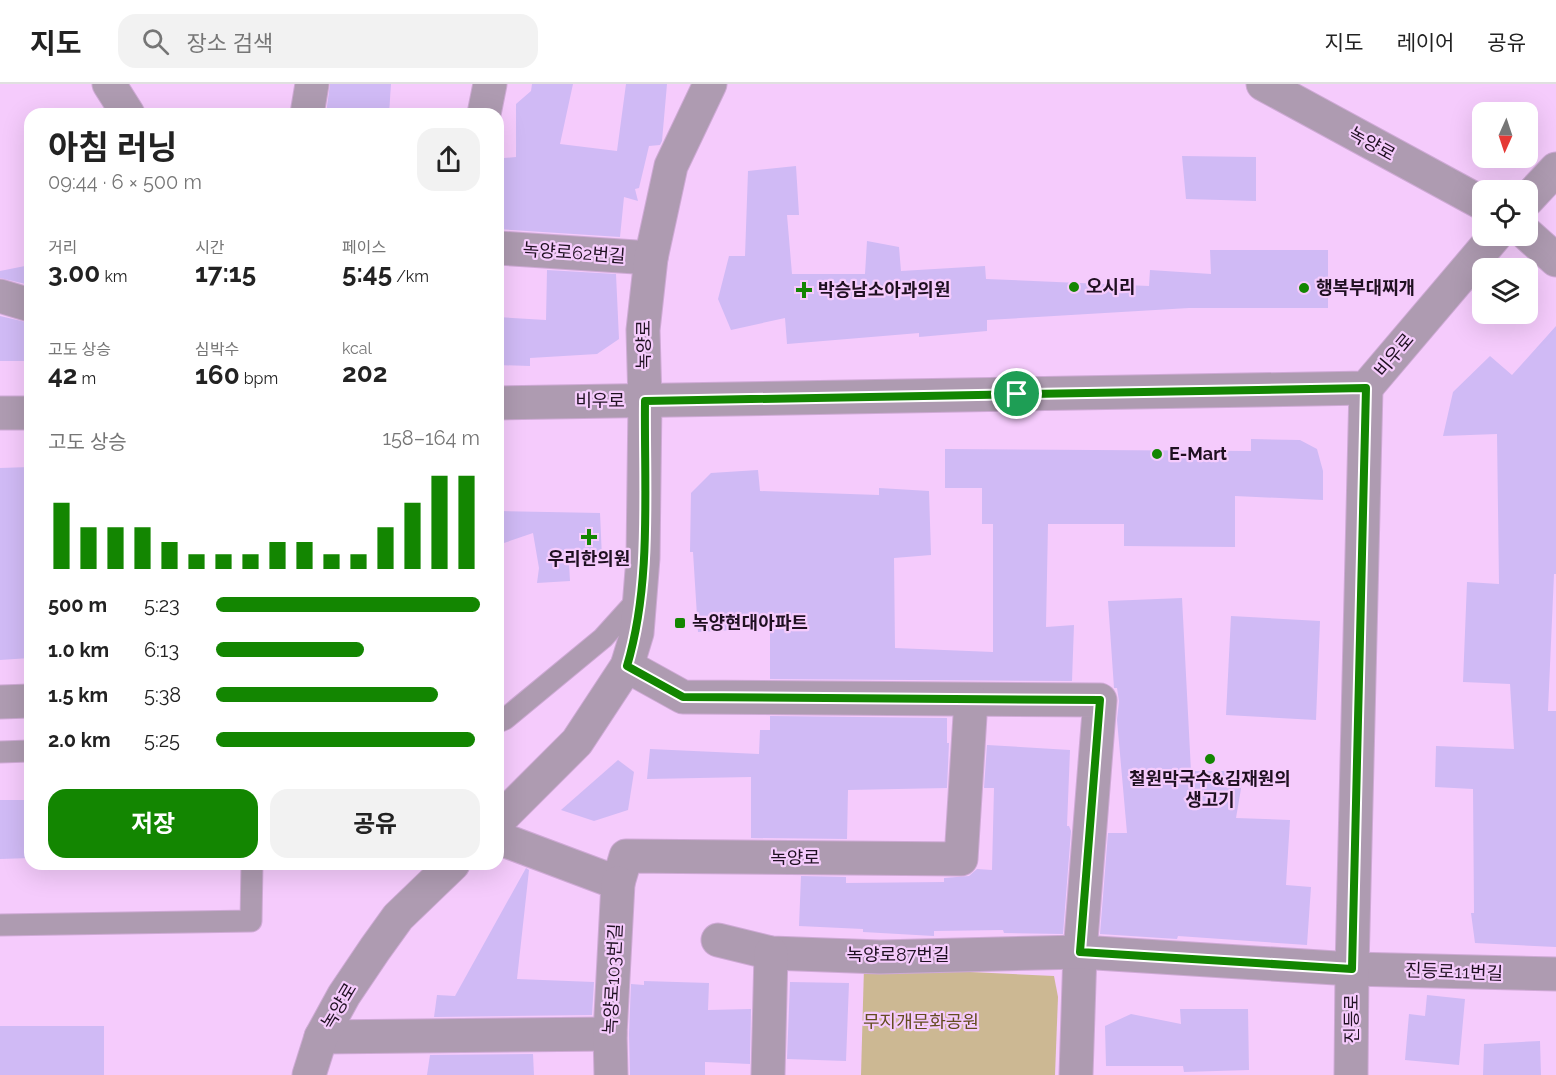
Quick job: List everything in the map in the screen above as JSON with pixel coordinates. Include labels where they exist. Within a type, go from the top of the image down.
[{"type":"street","points":[[109,84],[124,108]]},
{"type":"street","points":[[308,108],[312,84]]},
{"type":"street","points":[[485,108],[490,84]]},
{"type":"street","name":"녹양로","points":[[504,815],[576,741],[627,666],[637,633],[643,558],[645,401],[643,330],[651,258],[671,166],[710,84]]},
{"type":"street","name":"녹양로","points":[[1263,84],[1472,198]]},
{"type":"street","points":[[1538,189],[1556,170]]},
{"type":"street","points":[[1538,244],[1556,260]]},
{"type":"street","name":"비우로","points":[[504,403],[1366,388],[1487,246]]},
{"type":"street","name":"녹양로62번길","points":[[504,248],[651,258]]},
{"type":"street","points":[[0,296],[24,303]]},
{"type":"street","name":"진등로","points":[[1351,1075],[1366,388]]},
{"type":"street","points":[[0,413],[24,413]]},
{"type":"street","points":[[627,666],[683,697],[1100,700],[1080,952],[1076,1075]]},
{"type":"street","name":"녹양로","points":[[618,883],[626,856],[961,859],[971,700]]},
{"type":"street","points":[[0,702],[24,701]]},
{"type":"street","points":[[504,840],[618,883]]},
{"type":"street","name":"녹양로","points":[[309,1075],[321,1037],[344,995],[398,917],[447,870]]},
{"type":"street","name":"녹양로103번길","points":[[611,1075],[610,1034],[618,883]]},
{"type":"street","name":"녹양로87번길","points":[[718,940],[771,953],[880,957],[1080,952],[1352,969]]},
{"type":"street","points":[[768,1075],[771,953]]},
{"type":"street","name":"진등로11번길","points":[[1352,969],[1556,974]]},
{"type":"street","points":[[321,1037],[610,1034]]},
{"type":"lane","points":[[504,719],[603,638],[640,597]]},
{"type":"lane","points":[[0,752],[24,751]]},
{"type":"lane","points":[[0,925],[251,921],[252,870]]},
{"type":"green space","name":"무지개문화공원","points":[[864,967],[1054,976],[1058,997],[1055,1075],[861,1075]]},
{"type":"building","points":[[330,84],[391,84],[389,108],[327,108]]},
{"type":"building","points":[[532,84],[573,84],[560,144],[617,151],[626,84],[667,84],[662,141],[660,145],[649,146],[639,188],[635,189],[638,201],[624,197],[620,237],[504,229],[504,158],[516,157],[516,104],[531,91]]},
{"type":"building","points":[[1182,156],[1256,157],[1256,201],[1186,199]]},
{"type":"building","points":[[796,166],[799,215],[787,215],[792,274],[865,274],[867,241],[899,247],[901,271],[985,266],[986,279],[1149,286],[1150,270],[1211,274],[1210,250],[1328,250],[1328,308],[1189,308],[987,320],[987,331],[919,337],[919,333],[787,344],[785,318],[731,330],[718,299],[729,256],[745,256],[748,171]]},
{"type":"building","points":[[24,266],[24,284],[0,278],[0,271]]},
{"type":"building","points":[[547,270],[616,274],[619,339],[597,354],[530,358],[530,366],[504,365],[504,317],[546,320]]},
{"type":"building","points":[[0,316],[24,322],[24,361],[0,361]]},
{"type":"building","points":[[1556,326],[1556,574],[1554,574],[1548,711],[1556,711],[1556,947],[1475,943],[1471,913],[1474,913],[1473,789],[1435,787],[1436,746],[1514,749],[1510,684],[1463,682],[1467,582],[1499,584],[1497,434],[1443,436],[1453,392],[1490,356],[1512,375]]},
{"type":"building","points":[[1251,439],[1300,440],[1317,449],[1323,471],[1323,500],[1235,496],[1235,547],[1124,546],[1124,524],[1048,524],[1046,627],[1074,625],[1072,681],[770,679],[770,628],[698,632],[693,552],[690,552],[691,493],[711,473],[758,470],[760,491],[879,495],[879,488],[929,491],[931,555],[894,558],[895,648],[993,652],[993,524],[982,524],[982,488],[945,488],[945,449],[1251,451]]},
{"type":"building","points":[[24,467],[24,658],[0,660],[0,468]]},
{"type":"building","points":[[504,511],[600,513],[602,558],[569,563],[570,581],[537,583],[539,568],[533,533],[504,543]]},
{"type":"building","points":[[1182,598],[1191,771],[1244,771],[1236,818],[1290,820],[1286,885],[1311,887],[1307,945],[1178,936],[1177,939],[1100,934],[1108,833],[1127,833],[1117,720],[1119,701],[1117,688],[1114,688],[1108,601]]},
{"type":"building","points":[[1231,616],[1320,621],[1316,720],[1226,715]]},
{"type":"building","points":[[770,716],[947,718],[947,743],[949,743],[947,788],[848,790],[847,839],[751,838],[751,777],[647,779],[650,749],[759,754],[760,730],[770,730]]},
{"type":"building","points":[[987,745],[1070,750],[1067,826],[1071,831],[1063,934],[1004,933],[1003,930],[934,931],[934,936],[799,926],[801,876],[846,877],[846,883],[944,882],[944,878],[969,876],[977,869],[992,870],[994,788],[984,788]]},
{"type":"building","points":[[618,760],[634,772],[628,810],[594,821],[561,810]]},
{"type":"building","points":[[0,800],[24,800],[24,858],[0,859]]},
{"type":"building","points":[[526,868],[529,870],[517,979],[594,982],[592,1015],[434,1017],[437,995],[455,996]]},
{"type":"building","points":[[644,981],[709,983],[708,1010],[751,1009],[750,1064],[705,1062],[705,1075],[630,1075],[631,984],[644,985]]},
{"type":"building","points":[[790,982],[849,983],[846,1061],[787,1059]]},
{"type":"building","points":[[1427,995],[1465,999],[1459,1065],[1405,1060],[1409,1014],[1425,1016]]},
{"type":"building","points":[[1180,1009],[1248,1009],[1249,1070],[1184,1072],[1183,1066],[1106,1066],[1105,1026],[1131,1014],[1181,1024]]},
{"type":"building","points":[[0,1026],[104,1026],[104,1075],[0,1075]]},
{"type":"building","points":[[1540,1041],[1541,1075],[1483,1075],[1484,1044]]},
{"type":"building","points":[[533,1054],[534,1075],[427,1075],[430,1055]]},
{"type":"place","name":"오시리","points":[[1074,287]]},
{"type":"place","name":"행복부대찌개","points":[[1304,288]]},
{"type":"place","name":"박승남소아과의원","points":[[804,290]]},
{"type":"place","name":"E-Mart","points":[[1157,454]]},
{"type":"place","name":"우리한의원","points":[[589,537]]},
{"type":"place","name":"녹양현대아파트","points":[[680,623]]},
{"type":"place","name":"철원막국수&김재원의 생고기","points":[[1210,759]]},
{"type":"route","points":[[1366,388],[1352,969],[1080,952],[1100,700],[683,697],[627,666],[637,633],[643,558],[645,401],[1017,394],[1366,388]]}]
